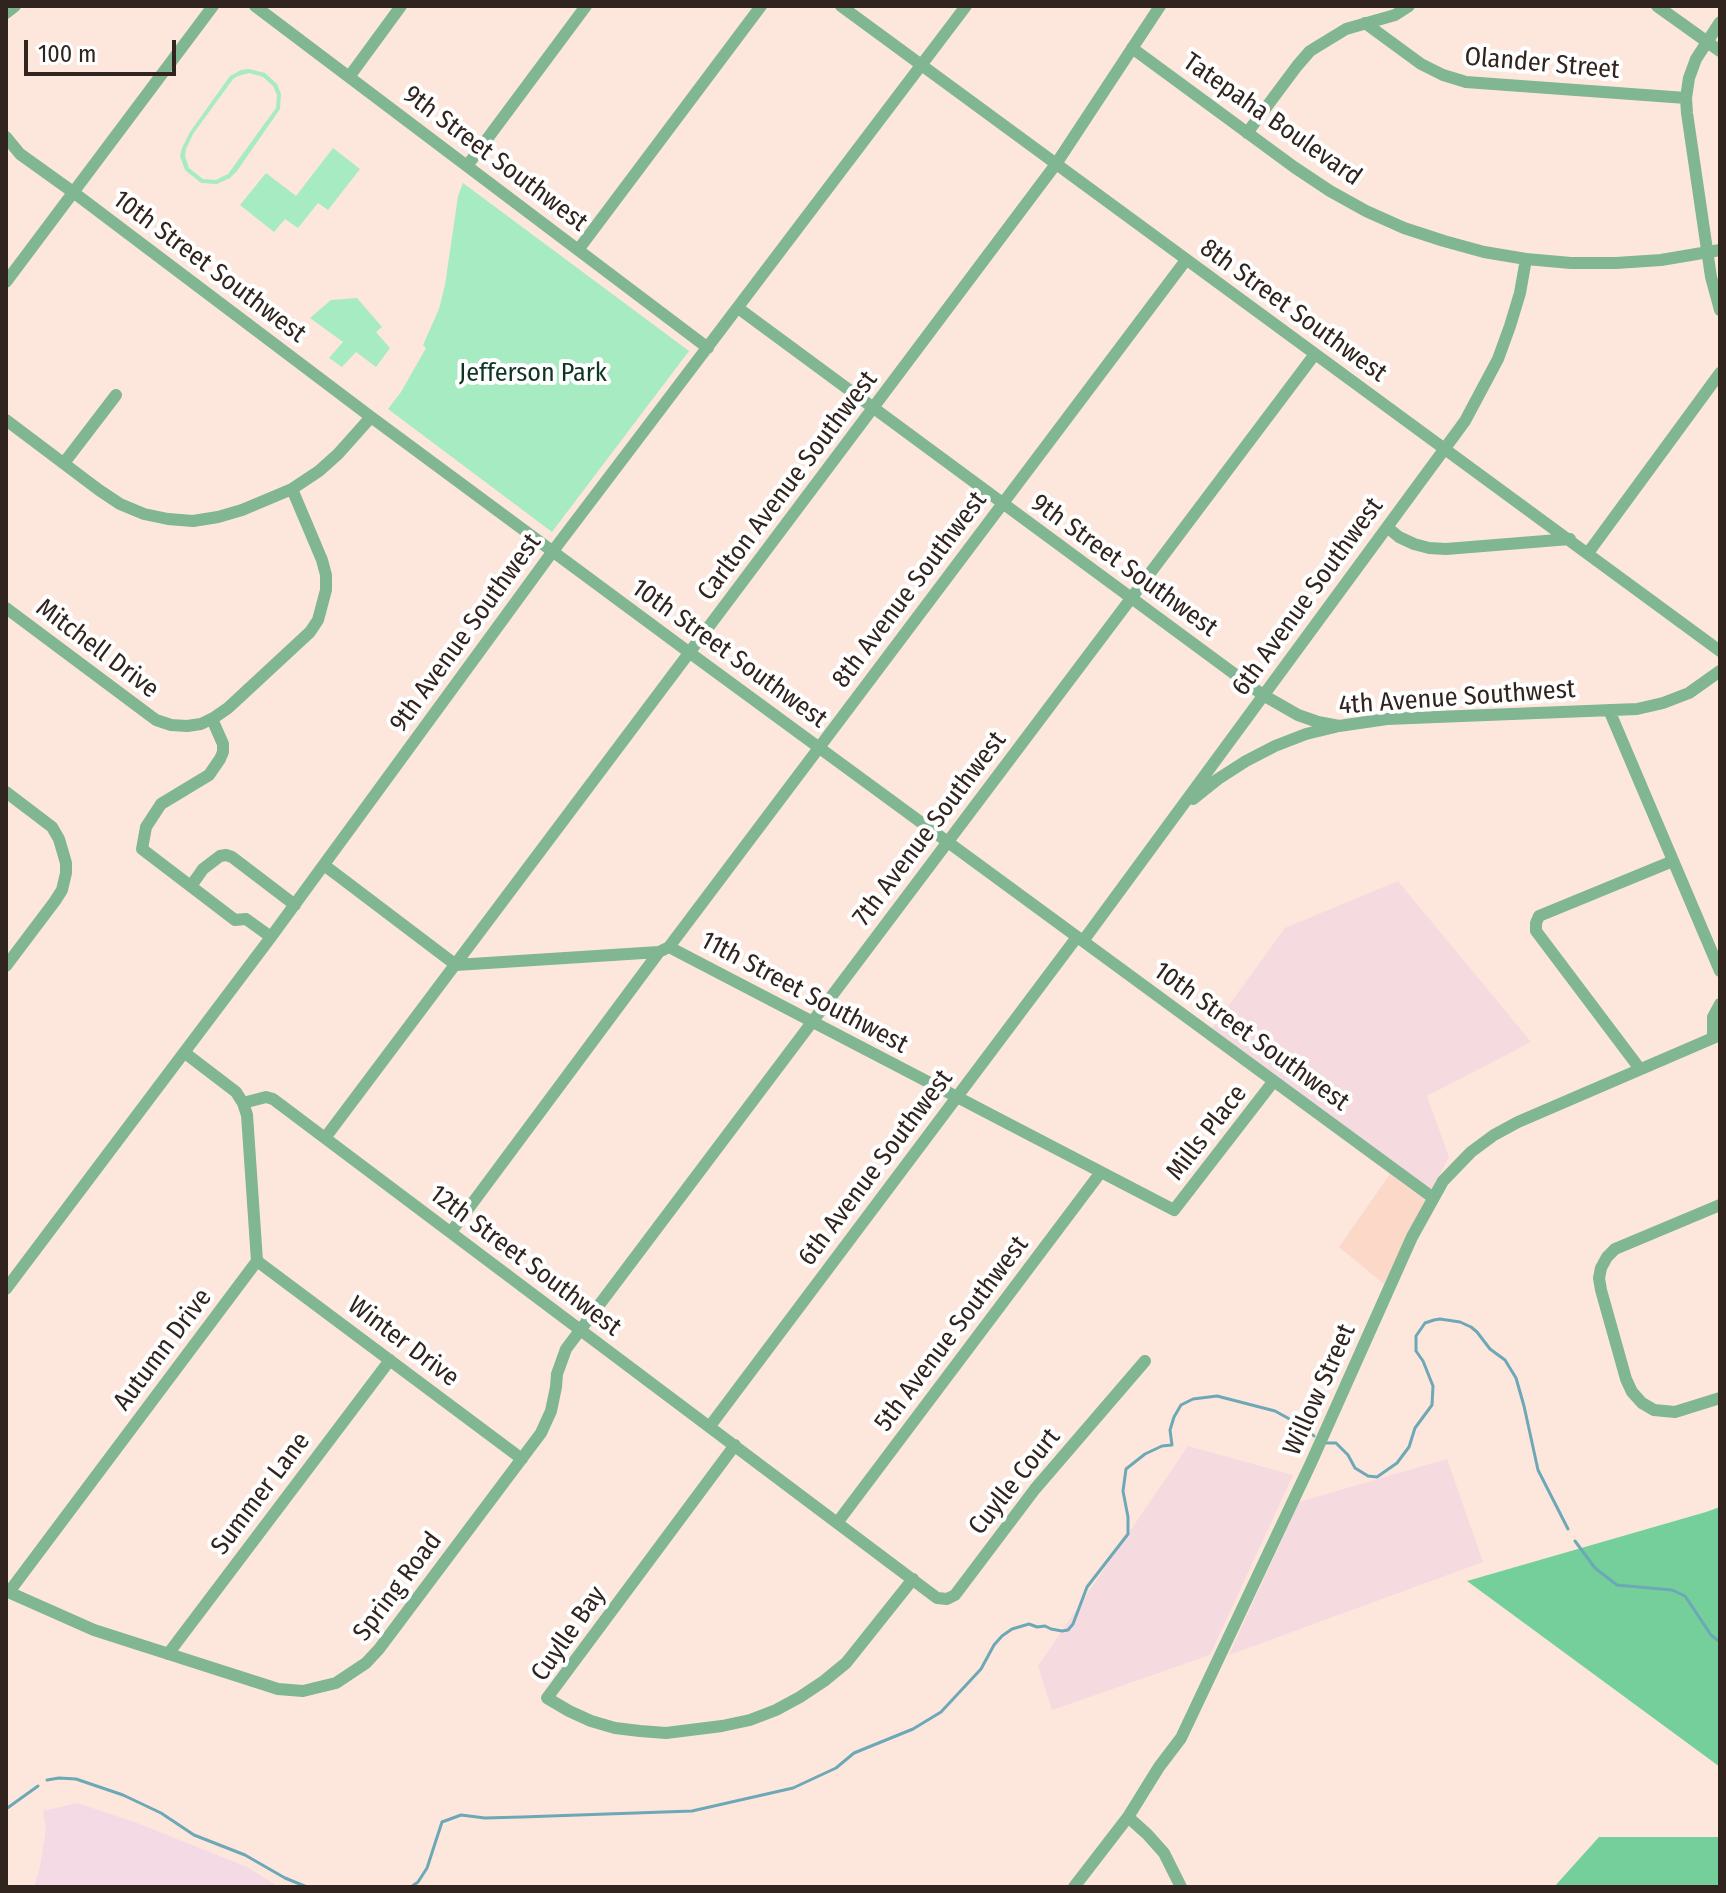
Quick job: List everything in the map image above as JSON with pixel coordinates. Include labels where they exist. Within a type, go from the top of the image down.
[{"type":"street","points":[[6,13],[15,6]]},
{"type":"street","points":[[6,282],[213,6]]},
{"type":"street","name":"9th Street Southwest","points":[[255,6],[708,348]]},
{"type":"street","points":[[349,77],[401,6]]},
{"type":"street","points":[[467,166],[586,6]]},
{"type":"street","points":[[578,250],[761,6]]},
{"type":"street","name":"8th Street Southwest","points":[[841,6],[1720,651]]},
{"type":"street","name":"9th Avenue Southwest","points":[[6,1289],[295,905],[553,551],[966,6]]},
{"type":"street","name":"Carlton Avenue Southwest","points":[[325,1138],[1056,164],[1160,6]]},
{"type":"street","points":[[1247,133],[1310,51],[1346,29],[1395,15],[1409,6]]},
{"type":"street","points":[[1657,6],[1720,51]]},
{"type":"street","points":[[1395,15],[1394,27],[1402,49]]},
{"type":"street","points":[[1720,22],[1696,59],[1686,98],[1713,251],[1711,277],[1720,310]]},
{"type":"street","name":"Olander Street","points":[[1365,23],[1421,64],[1466,82],[1686,98]]},
{"type":"street","name":"Tatepaha Boulevard","points":[[1132,48],[1330,191],[1404,228],[1484,252],[1571,263],[1661,260],[1713,251]]},
{"type":"street","name":"10th Street Southwest","points":[[6,137],[20,154],[371,417],[1432,1197]]},
{"type":"street","name":"6th Avenue Southwest","points":[[710,1426],[957,1097],[1169,825],[1465,421],[1498,359],[1517,304],[1526,259]]},
{"type":"street","name":"8th Avenue Southwest","points":[[451,1232],[1186,260]]},
{"type":"street","name":"9th Street Southwest","points":[[738,308],[1263,695],[1298,715],[1339,726]]},
{"type":"street","name":"7th Avenue Southwest","points":[[580,1330],[1315,354]]},
{"type":"street","points":[[1588,553],[1720,373]]},
{"type":"street","points":[[64,463],[116,395]]},
{"type":"street","points":[[6,420],[120,504],[144,514],[193,521],[242,510],[292,489],[338,454],[371,417]]},
{"type":"street","name":"Mitchell Drive","points":[[6,608],[156,720],[171,725],[201,724],[228,708],[310,632],[318,620],[326,590],[326,575],[292,489]]},
{"type":"street","points":[[1387,527],[1399,537],[1429,548],[1570,539]]},
{"type":"street","name":"4th Avenue Southwest","points":[[1169,825],[1191,801],[1218,779],[1275,746],[1306,734],[1387,719],[1637,709],[1689,693],[1720,671]]},
{"type":"street","points":[[1609,710],[1720,971]]},
{"type":"street","points":[[212,719],[223,744],[220,759],[209,775],[161,804],[146,827],[142,849],[235,920],[246,919],[271,937]]},
{"type":"street","points":[[6,792],[52,827],[66,863],[62,890],[6,966]]},
{"type":"street","points":[[191,886],[203,869],[226,855],[295,905]]},
{"type":"street","points":[[1640,1069],[1536,931],[1536,923],[1539,916],[1673,861]]},
{"type":"street","points":[[324,865],[456,965]]},
{"type":"street","name":"11th Street Southwest","points":[[456,965],[664,950],[812,1022],[1174,1210]]},
{"type":"street","points":[[1717,1037],[1713,1017],[1720,1004]]},
{"type":"street","name":"Willow Street","points":[[1074,1887],[1128,1817],[1181,1738],[1311,1463],[1412,1237],[1432,1197],[1456,1165],[1494,1135],[1518,1122],[1717,1037]]},
{"type":"street","points":[[185,1053],[236,1092],[243,1103],[247,1115],[257,1261]]},
{"type":"street","name":"Mills Place","points":[[1174,1210],[1273,1082]]},
{"type":"street","name":"12th Street Southwest","points":[[243,1103],[266,1097],[273,1099],[837,1523]]},
{"type":"street","name":"5th Avenue Southwest","points":[[837,1523],[1101,1172]]},
{"type":"street","points":[[1720,1205],[1624,1243],[1607,1257],[1599,1278],[1632,1392],[1642,1403],[1665,1412],[1686,1410],[1720,1398]]},
{"type":"street","name":"Winter Drive","points":[[257,1261],[522,1459]]},
{"type":"street","name":"Autumn Drive","points":[[7,1592],[257,1261]]},
{"type":"street","name":"Spring Road","points":[[7,1592],[94,1630],[278,1689],[303,1691],[328,1686],[350,1676],[379,1649],[541,1433],[551,1411],[560,1362],[580,1330]]},
{"type":"street","name":"Summer Lane","points":[[168,1654],[390,1360]]},
{"type":"street","name":"Cuylle Court","points":[[913,1579],[937,1598],[947,1599],[955,1595],[1035,1489],[1145,1361]]},
{"type":"street","name":"Cuylle Bay","points":[[735,1445],[547,1698],[591,1721],[640,1731],[666,1733],[750,1720],[800,1697],[846,1663],[913,1579]]},
{"type":"street","points":[[837,1523],[913,1579]]},
{"type":"street","points":[[1128,1817],[1164,1853],[1181,1887]]},
{"type":"shaded area","points":[[1398,881],[1531,1042],[1427,1096],[1449,1157],[1426,1201],[1205,1038],[1285,928]]},
{"type":"shaded area","points":[[1390,1174],[1426,1201],[1384,1284],[1339,1247]]},
{"type":"shaded area","points":[[1188,1446],[1293,1475],[1210,1655],[1052,1710],[1038,1666]]},
{"type":"shaded area","points":[[1447,1459],[1483,1562],[1229,1655],[1299,1502]]},
{"type":"shaded area","points":[[77,1803],[137,1823],[247,1867],[279,1887],[34,1887],[46,1829],[43,1811]]},
{"type":"green space","points":[[241,70],[265,73],[277,84],[281,94],[280,109],[230,178],[217,184],[201,183],[185,170],[180,156],[182,148],[230,76]],"holes":[[[249,73],[263,77],[277,95],[276,108],[228,174],[216,180],[203,179],[189,168],[185,156],[193,134],[233,79]]]},
{"type":"green space","points":[[333,148],[360,169],[328,210],[318,203],[298,228],[285,219],[274,232],[240,205],[266,173],[296,196]]},
{"type":"green space","name":"Jefferson Park","points":[[463,183],[689,351],[552,532],[388,409],[426,348],[423,345],[439,309],[458,196]]},
{"type":"green space","points":[[357,298],[382,327],[376,332],[390,348],[376,367],[356,352],[342,367],[329,358],[343,342],[310,318],[331,300]]},
{"type":"green space","points":[[1720,1507],[1720,1767],[1467,1581],[1706,1512]]},
{"type":"green space","points":[[1599,1837],[1720,1837],[1720,1887],[1554,1887]]},
{"type":"waterway","points":[[1326,1443],[1336,1443],[1355,1468],[1368,1476],[1377,1477],[1397,1463],[1409,1447],[1415,1428],[1432,1405],[1433,1386],[1416,1351],[1416,1336],[1425,1323],[1434,1320],[1460,1322],[1477,1332],[1490,1349],[1505,1360],[1516,1378],[1538,1470],[1568,1529]]},
{"type":"waterway","points":[[411,1887],[427,1868],[442,1822],[461,1815],[485,1818],[692,1811],[793,1788],[836,1768],[854,1753],[913,1729],[941,1712],[981,1669],[994,1645],[1012,1629],[1029,1624],[1062,1631],[1073,1624],[1087,1587],[1128,1534],[1123,1491],[1126,1469],[1145,1454],[1172,1445],[1170,1430],[1174,1417],[1181,1405],[1193,1399],[1217,1396],[1275,1411],[1314,1436]]},
{"type":"waterway","points":[[1575,1541],[1595,1568],[1617,1585],[1672,1590],[1685,1596],[1711,1635],[1720,1642]]},
{"type":"waterway","points":[[47,1780],[76,1779],[123,1795],[161,1813],[194,1835],[245,1855],[307,1887]]},
{"type":"waterway","points":[[6,1809],[38,1786]]}]
